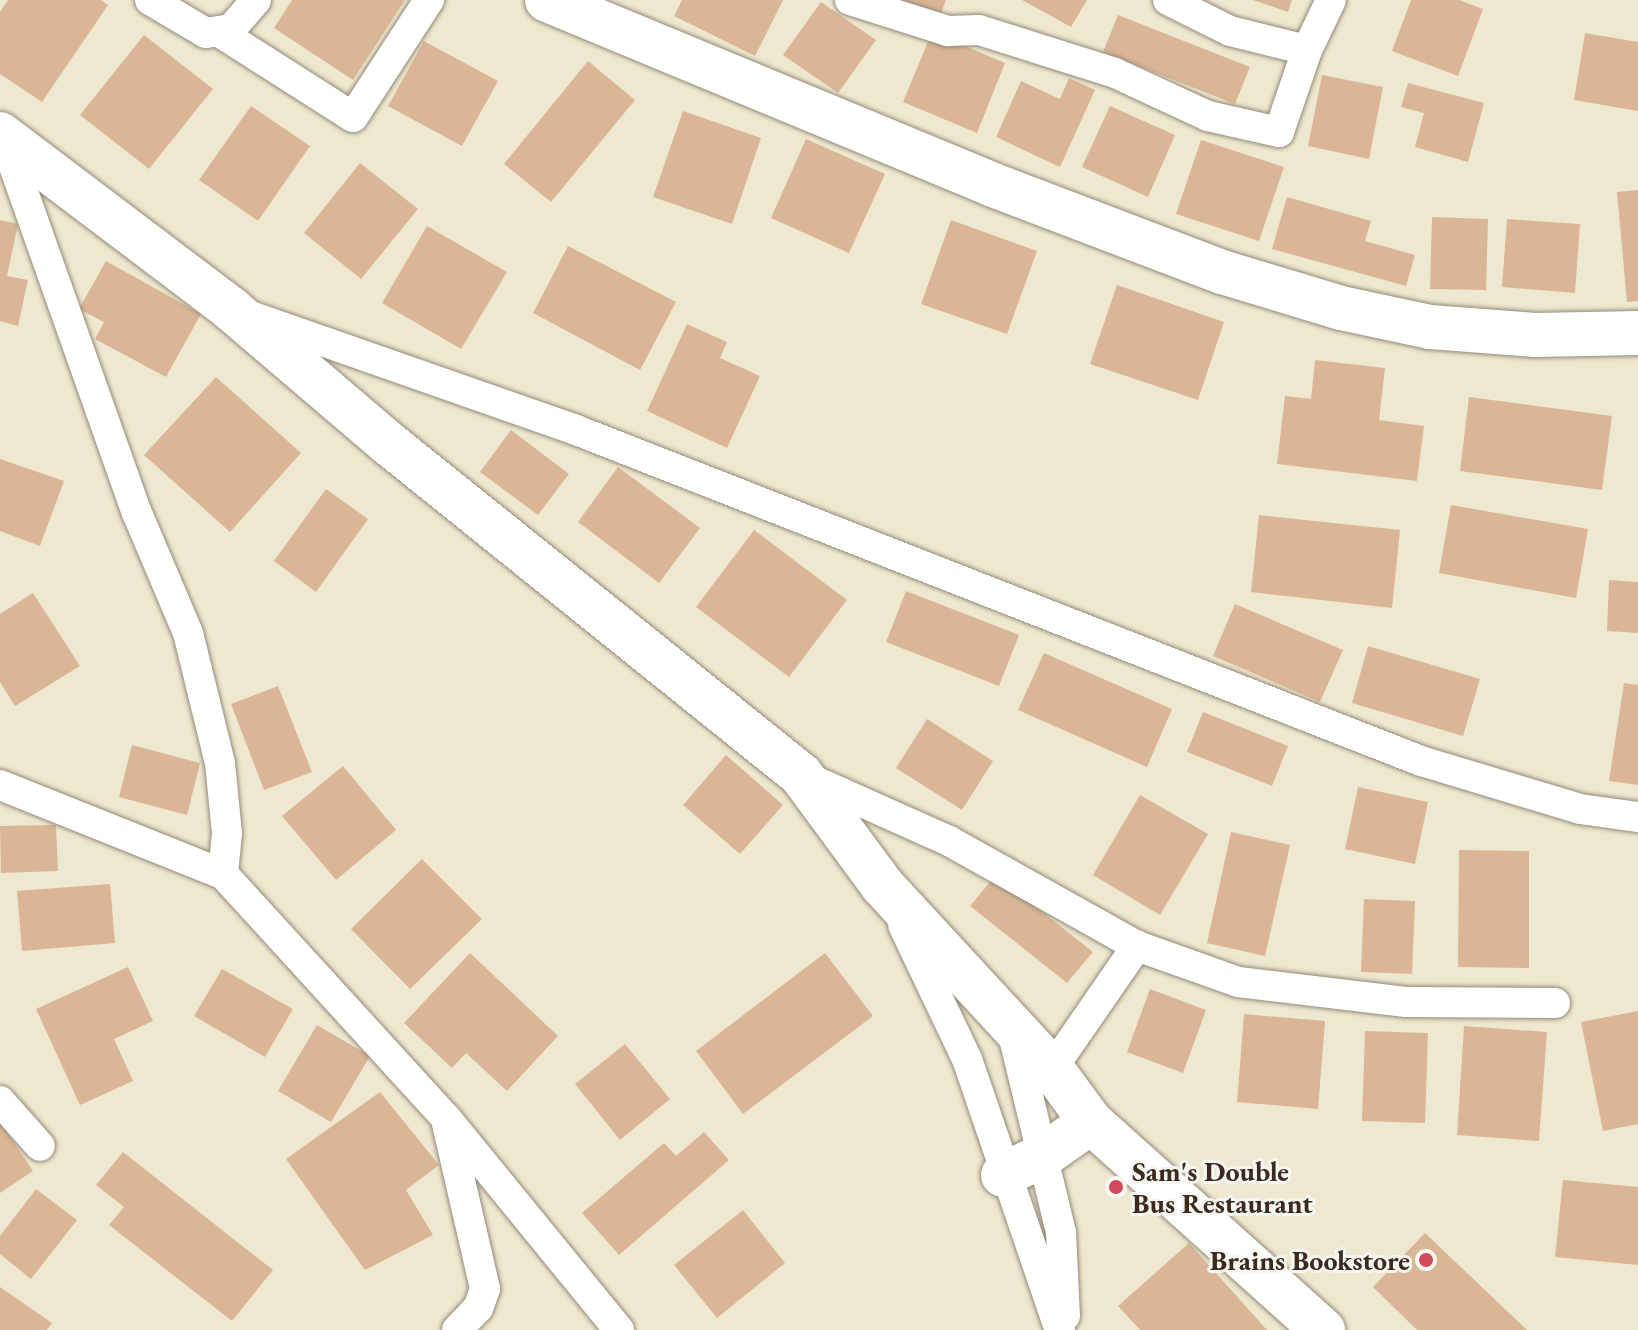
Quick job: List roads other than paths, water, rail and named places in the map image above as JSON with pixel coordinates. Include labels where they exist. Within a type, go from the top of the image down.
[{"type":"main road","points":[[547,0],[993,185],[1222,272],[1341,308],[1430,327],[1536,335],[1638,333]]},
{"type":"main road","points":[[2,135],[231,309],[388,443],[801,775],[882,885],[1052,1069],[1091,1122],[1323,1330]]},
{"type":"main road","points":[[1003,1175],[1044,1155],[1091,1122]]},
{"type":"street","points":[[150,0],[206,33],[221,33],[353,117],[429,0]]},
{"type":"street","points":[[221,33],[246,16],[256,0]]},
{"type":"street","points":[[850,0],[948,31],[979,30],[1115,73],[1208,116],[1279,132],[1307,50],[1331,0]]},
{"type":"street","points":[[1168,0],[1230,31],[1307,50]]},
{"type":"street","points":[[2,135],[137,513],[188,633],[220,763],[227,833],[223,874]]},
{"type":"street","points":[[231,309],[576,430],[1421,761],[1580,809],[1638,817]]},
{"type":"street","points":[[801,775],[949,841],[1137,946],[1238,982],[1331,997],[1555,1003]]},
{"type":"street","points":[[0,785],[223,874],[446,1118],[619,1330]]},
{"type":"street","points":[[882,885],[967,1059],[1003,1175],[1063,1330]]},
{"type":"street","points":[[1052,1069],[1137,946]]},
{"type":"street","points":[[1008,1020],[1022,1053],[1061,1232],[1063,1330]]},
{"type":"street","points":[[0,1101],[40,1146]]},
{"type":"street","points":[[446,1118],[485,1289],[478,1308],[457,1330]]},
{"type":"place","name":"Sam's Double Bus Restaurant","points":[[1116,1187]]},
{"type":"place","name":"Brains Bookstore","points":[[1426,1260]]}]
